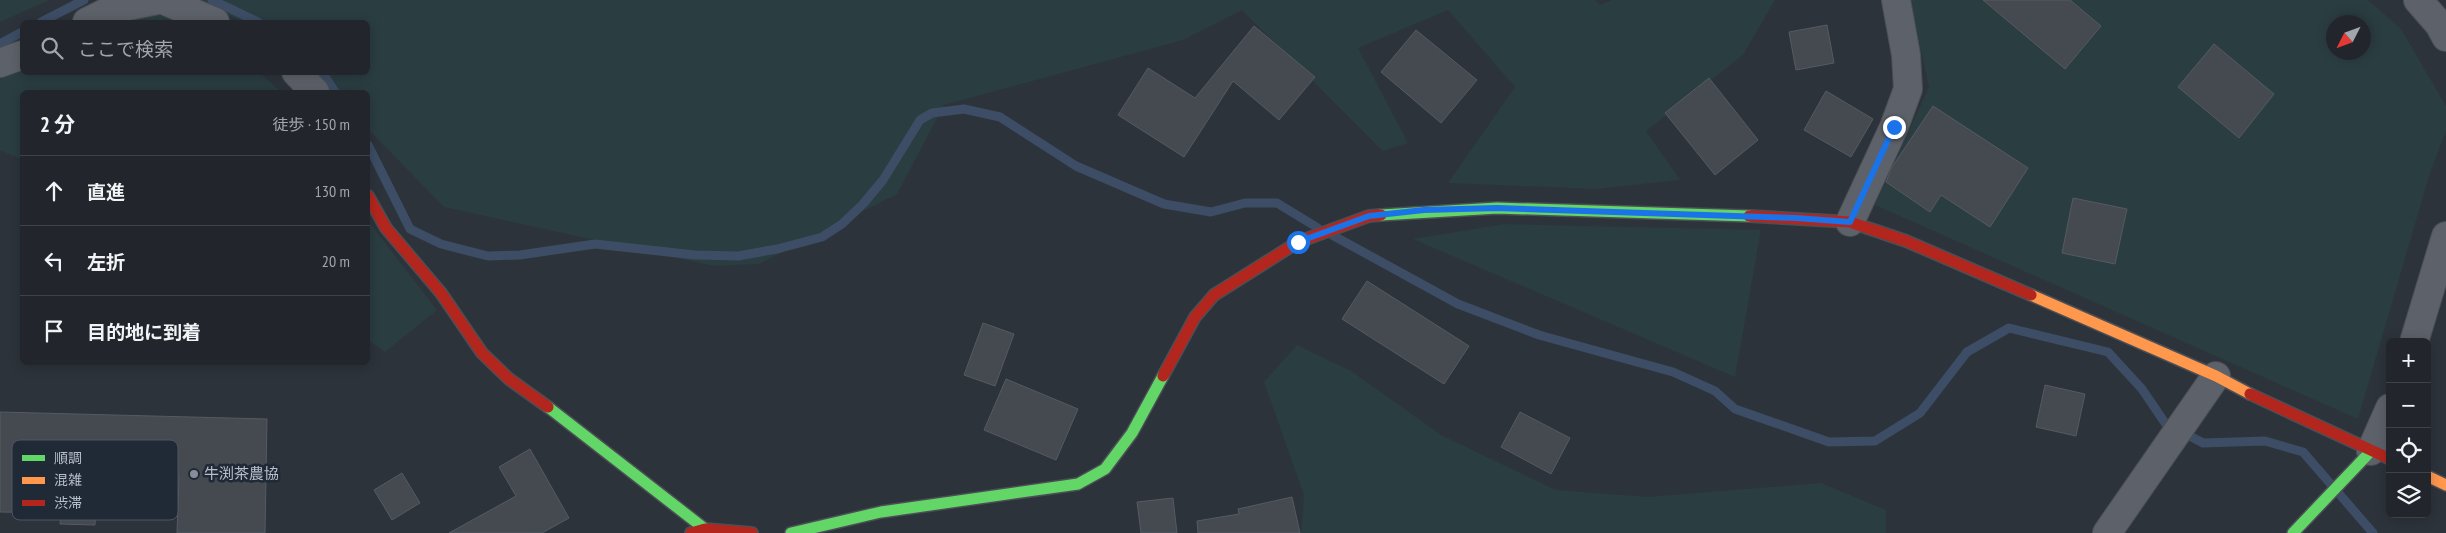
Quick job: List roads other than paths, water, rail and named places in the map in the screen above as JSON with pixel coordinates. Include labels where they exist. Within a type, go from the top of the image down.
[{"type":"street","points":[[91,20],[113,9],[158,0]]},
{"type":"street","points":[[163,0],[211,20]]},
{"type":"street","points":[[1850,222],[1894,127],[1908,89],[1906,55],[1896,0]]},
{"type":"street","points":[[2418,0],[2440,24],[2446,37]]},
{"type":"street","points":[[0,63],[20,56]]},
{"type":"street","points":[[299,75],[313,90]]},
{"type":"street","points":[[370,200],[386,228],[441,293],[482,353],[510,379],[563,417],[705,529]]},
{"type":"street","points":[[791,533],[882,512],[1078,484],[1105,469],[1132,433],[1195,317],[1214,295],[1298,242],[1369,216],[1424,210],[1497,208],[1796,218],[1850,222],[1906,241],[2216,376],[2271,405],[2380,455]]},
{"type":"street","points":[[2415,338],[2446,236]]},
{"type":"street","points":[[2107,533],[2216,376]]},
{"type":"street","points":[[2293,533],[2380,455],[2386,427]]},
{"type":"street","points":[[2431,478],[2446,485]]},
{"type":"street","points":[[691,533],[705,529],[752,533]]},
{"type":"waterway","points":[[45,20],[84,0]]},
{"type":"waterway","points":[[212,0],[254,20]]},
{"type":"waterway","points":[[0,44],[20,33]]},
{"type":"waterway","points":[[324,75],[334,90]]},
{"type":"waterway","points":[[370,149],[410,229],[441,244],[488,256],[520,255],[595,244],[695,255],[738,256],[777,249],[822,237],[842,224],[863,204],[883,180],[920,120],[932,113],[964,109],[1000,117],[1076,166],[1164,204],[1211,212],[1245,203],[1277,203],[1318,228]]},
{"type":"waterway","points":[[1332,235],[1458,304],[1539,335],[1673,372],[1715,391],[1735,409],[1829,442],[1875,441],[1920,413],[1967,352],[2009,328],[2108,352],[2142,389],[2165,423],[2203,443],[2265,441],[2303,452],[2373,533]]},
{"type":"place","name":"牛渕茶農協","points":[[194,474]]}]
